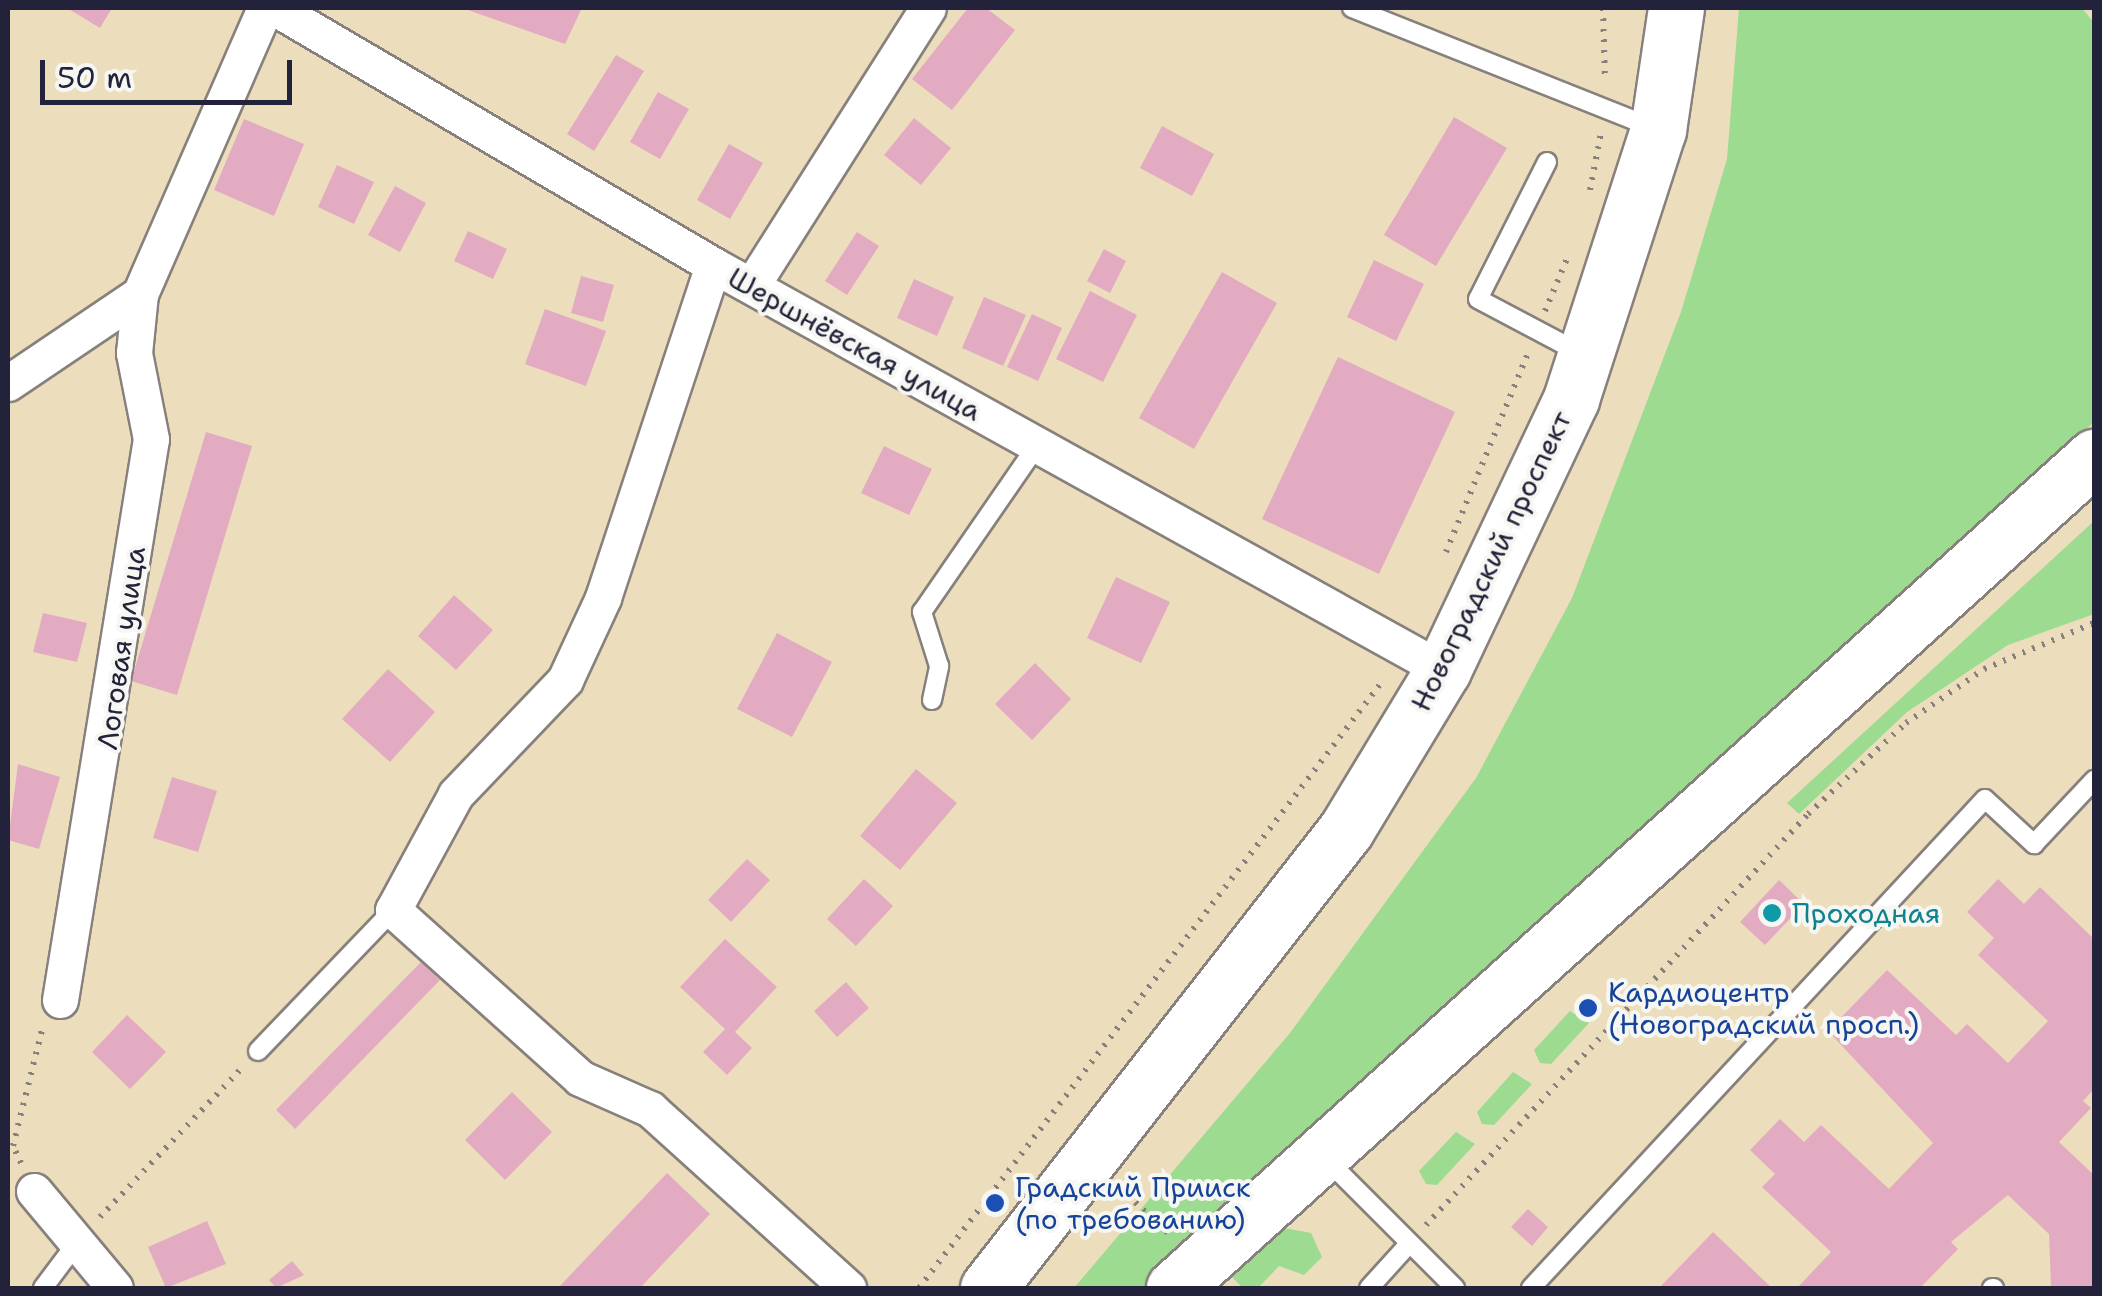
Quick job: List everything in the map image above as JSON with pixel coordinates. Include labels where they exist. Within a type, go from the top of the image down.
[{"type":"main road","name":"Новоградский проспект","points":[[988,1288],[1346,830],[1425,660],[1585,356],[1658,130],[1676,8]]},
{"type":"main road","points":[[1186,1278],[1324,1158],[2094,457]]},
{"type":"street","points":[[8,384],[140,294],[265,8]]},
{"type":"street","name":"Шершнёвская улица","points":[[275,8],[714,265],[1425,660]]},
{"type":"street","points":[[752,285],[928,8]]},
{"type":"street","points":[[714,265],[603,598],[565,680],[456,794],[393,910],[580,1078],[650,1110],[848,1288]]},
{"type":"street","name":"Логовая улица","points":[[60,1000],[151,439],[134,354],[140,294]]},
{"type":"street","points":[[34,1191],[79,1239],[115,1288]]},
{"type":"lane","points":[[1352,8],[1658,130]]},
{"type":"lane","points":[[1547,162],[1478,299],[1585,356]]},
{"type":"lane","points":[[932,700],[939,666],[922,612],[1036,446]]},
{"type":"lane","points":[[1532,1288],[1985,799],[2034,844],[2094,780]]},
{"type":"lane","points":[[258,1052],[393,910]]},
{"type":"lane","points":[[1324,1158],[1455,1288]]},
{"type":"lane","points":[[44,1288],[79,1239]]},
{"type":"lane","points":[[1369,1288],[1408,1245]]},
{"type":"path","points":[[1408,1245],[1808,814],[1906,723],[1984,669],[2094,623]]},
{"type":"path","points":[[919,1288],[1039,1126],[1425,660]]},
{"type":"path","points":[[34,1191],[10,1144],[43,1025],[60,1000]]},
{"type":"path","points":[[79,1239],[258,1052]]},
{"type":"path","points":[[1039,1126],[1086,1162],[1186,1278]]},
{"type":"green space","points":[[1739,8],[2082,8],[2094,23],[2094,422],[1150,1288],[1074,1288],[1290,1033],[1476,778],[1572,598],[1681,312],[1727,159]]},
{"type":"green space","points":[[2094,521],[2094,614],[2008,645],[1907,712],[1799,814],[1787,803]]},
{"type":"green space","points":[[1570,1011],[1589,1023],[1551,1064],[1540,1063],[1534,1050]]},
{"type":"green space","points":[[1513,1072],[1532,1084],[1494,1125],[1482,1124],[1477,1112]]},
{"type":"green space","points":[[1456,1132],[1475,1144],[1437,1185],[1426,1184],[1419,1171]]},
{"type":"green space","points":[[1279,1227],[1311,1233],[1322,1257],[1304,1275],[1279,1266],[1258,1288],[1243,1288],[1228,1273]]},
{"type":"building","points":[[67,8],[112,8],[100,28]]},
{"type":"building","points":[[462,8],[582,8],[565,44]]},
{"type":"building","points":[[968,8],[986,8],[1015,30],[952,110],[912,79]]},
{"type":"building","points":[[616,55],[644,71],[594,151],[567,134]]},
{"type":"building","points":[[658,92],[689,109],[660,159],[630,142]]},
{"type":"building","points":[[1454,117],[1507,148],[1436,266],[1384,235]]},
{"type":"building","points":[[914,118],[951,148],[921,185],[884,155]]},
{"type":"building","points":[[244,119],[304,144],[274,216],[214,190]]},
{"type":"building","points":[[1162,126],[1214,154],[1192,196],[1140,168]]},
{"type":"building","points":[[729,144],[763,163],[730,219],[697,200]]},
{"type":"building","points":[[337,165],[374,182],[354,224],[318,207]]},
{"type":"building","points":[[395,186],[426,203],[400,252],[368,235]]},
{"type":"building","points":[[468,231],[507,249],[493,279],[454,261]]},
{"type":"building","points":[[857,232],[879,246],[847,295],[825,281]]},
{"type":"building","points":[[1104,249],[1126,261],[1110,293],[1087,281]]},
{"type":"building","points":[[1374,260],[1424,284],[1396,341],[1347,317]]},
{"type":"building","points":[[1222,272],[1277,303],[1194,449],[1139,418]]},
{"type":"building","points":[[581,276],[614,285],[603,322],[571,313]]},
{"type":"building","points":[[914,279],[954,297],[937,336],[897,318]]},
{"type":"building","points":[[1090,291],[1137,315],[1103,382],[1056,359]]},
{"type":"building","points":[[984,297],[1026,315],[1003,366],[962,348]]},
{"type":"building","points":[[545,309],[606,331],[586,386],[525,364]]},
{"type":"building","points":[[1032,314],[1062,328],[1038,381],[1007,367]]},
{"type":"building","points":[[1338,357],[1455,412],[1379,574],[1262,519]]},
{"type":"building","points":[[206,432],[252,446],[177,695],[131,681]]},
{"type":"building","points":[[884,446],[932,469],[909,515],[861,493]]},
{"type":"building","points":[[1116,577],[1170,602],[1141,663],[1087,638]]},
{"type":"building","points":[[454,595],[493,630],[456,670],[418,636]]},
{"type":"building","points":[[43,613],[87,623],[77,662],[33,652]]},
{"type":"building","points":[[777,633],[832,662],[792,737],[737,709]]},
{"type":"building","points":[[1035,663],[1071,699],[1032,740],[995,704]]},
{"type":"building","points":[[388,669],[435,712],[390,762],[342,719]]},
{"type":"building","points":[[18,764],[60,777],[39,849],[8,840]]},
{"type":"building","points":[[916,769],[957,803],[900,870],[860,836]]},
{"type":"building","points":[[172,777],[217,791],[198,852],[153,838]]},
{"type":"building","points":[[747,859],[770,880],[731,922],[708,900]]},
{"type":"building","points":[[864,879],[893,906],[856,946],[827,919]]},
{"type":"building","points":[[1998,879],[2024,904],[2040,887],[2094,939],[2094,1089],[2083,1101],[2091,1108],[2059,1142],[2094,1175],[2094,1288],[2051,1288],[2049,1234],[2008,1195],[1951,1242],[1958,1249],[1920,1288],[1797,1288],[1831,1252],[1762,1187],[1775,1174],[1750,1150],[1780,1119],[1804,1142],[1821,1125],[1889,1189],[1933,1143],[1828,1031],[1887,970],[1956,1035],[1967,1024],[2008,1063],[2048,1021],[1978,955],[1994,938],[1967,912]]},
{"type":"building","name":"Проходная","points":[[1779,880],[1804,904],[1765,945],[1740,922]]},
{"type":"building","points":[[725,939],[777,987],[735,1032],[752,1048],[727,1075],[703,1052],[725,1029],[680,987]]},
{"type":"building","points":[[421,962],[440,980],[295,1129],[276,1110]]},
{"type":"building","points":[[846,982],[869,1008],[837,1037],[814,1011]]},
{"type":"building","points":[[127,1015],[166,1052],[130,1089],[92,1052]]},
{"type":"building","points":[[512,1092],[552,1132],[505,1180],[465,1140]]},
{"type":"building","points":[[667,1173],[710,1214],[640,1288],[558,1288]]},
{"type":"building","points":[[1528,1209],[1548,1227],[1532,1246],[1511,1227]]},
{"type":"building","points":[[207,1221],[226,1264],[166,1288],[148,1247]]},
{"type":"building","points":[[1713,1232],[1772,1288],[1659,1288]]},
{"type":"building","points":[[292,1261],[304,1275],[276,1288],[269,1280]]},
{"type":"place","name":"Проходная","points":[[1772,913]]},
{"type":"place","name":"Кардиоцентр (Новоградский просп.)","points":[[1588,1008]]},
{"type":"place","name":"Градский Прииск (по требованию)","points":[[995,1203]]}]
